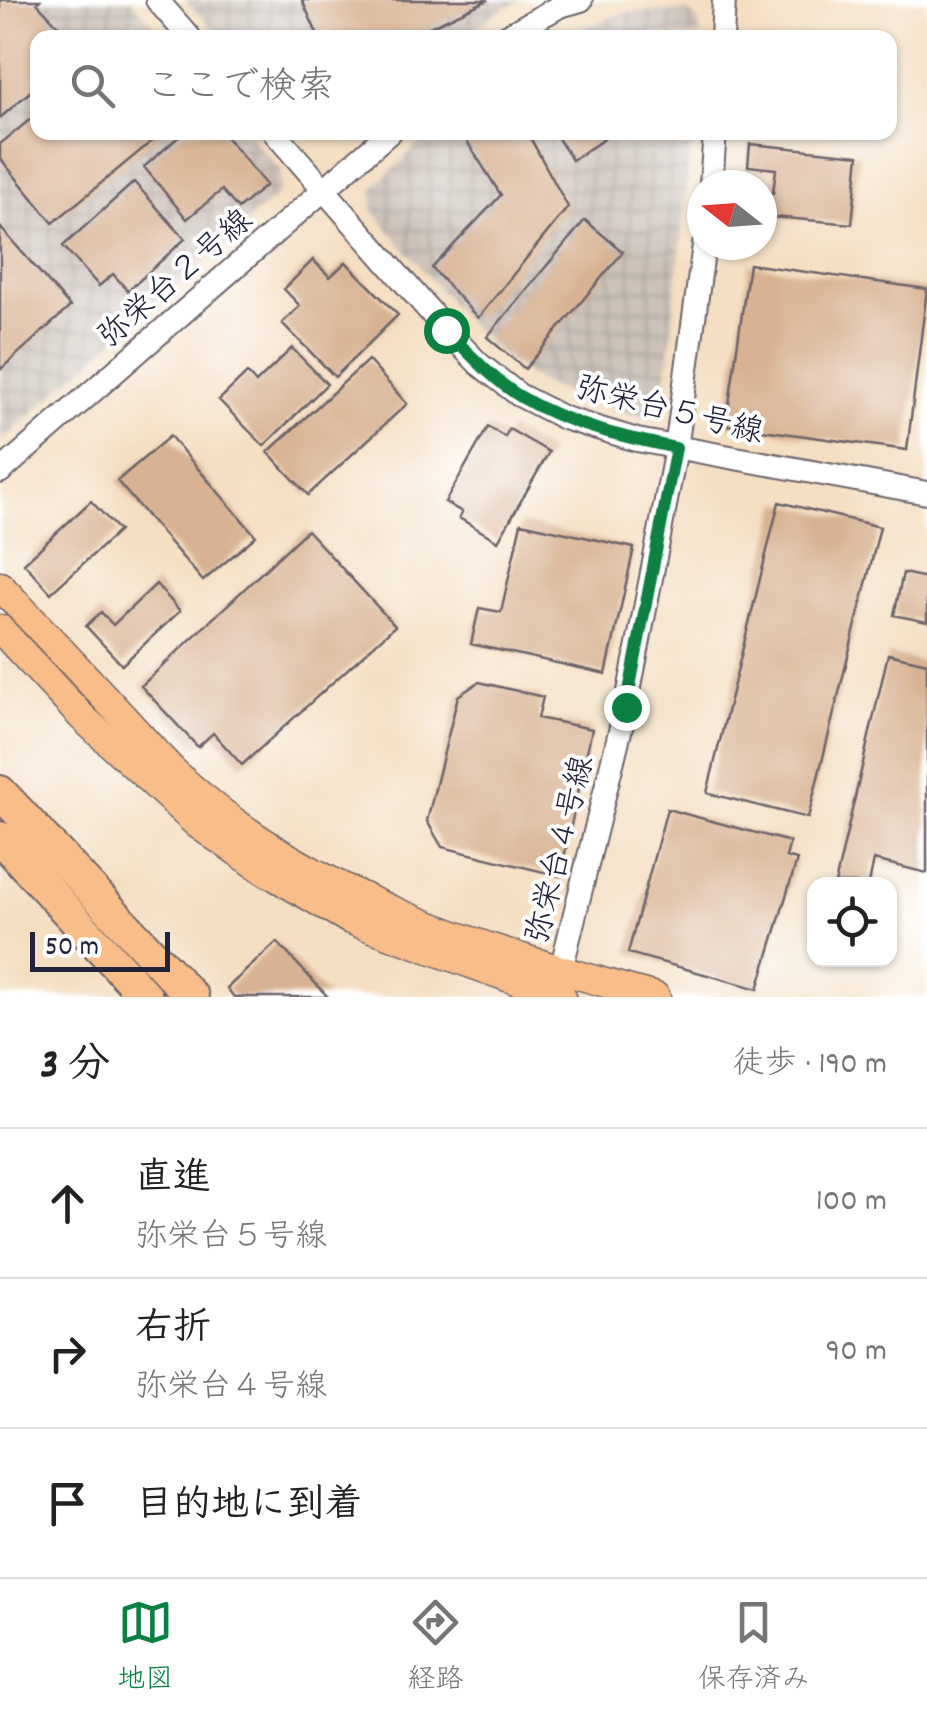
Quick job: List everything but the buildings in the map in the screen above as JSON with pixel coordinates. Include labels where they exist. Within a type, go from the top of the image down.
[{"type":"highway","points":[[0,792],[192,997]]},
{"type":"highway","points":[[0,838],[146,997]]},
{"type":"main road","points":[[0,586],[177,775],[242,826],[314,875],[558,990]]},
{"type":"main road","points":[[0,629],[81,716],[196,824],[264,870],[350,920],[558,990],[656,997]]},
{"type":"street","points":[[157,0],[183,30]]},
{"type":"street","points":[[518,30],[560,6],[581,0]]},
{"type":"street","points":[[722,30],[724,0]]},
{"type":"street","name":"弥栄台５号線","points":[[281,140],[446,330],[479,364],[519,395],[564,418],[676,448],[927,493]]},
{"type":"street","name":"弥栄台２号線","points":[[0,472],[381,140]]},
{"type":"street","points":[[712,170],[714,140]]},
{"type":"street","name":"弥栄台４号線","points":[[558,990],[626,707],[676,448],[702,260]]},
{"type":"shaded area","points":[[0,0],[131,0],[158,30],[30,30],[30,140],[253,140],[281,171],[278,194],[0,442]]},
{"type":"shaded area","points":[[186,0],[521,0],[496,12],[475,30],[214,30]]},
{"type":"shaded area","points":[[687,11],[698,20],[700,30],[577,30],[625,12]]},
{"type":"shaded area","points":[[424,140],[691,140],[664,403],[641,417],[541,383],[506,359],[465,320],[372,209],[374,187]]},
{"type":"route","points":[[446,330],[479,364],[519,395],[564,418],[676,448],[626,707]]}]
